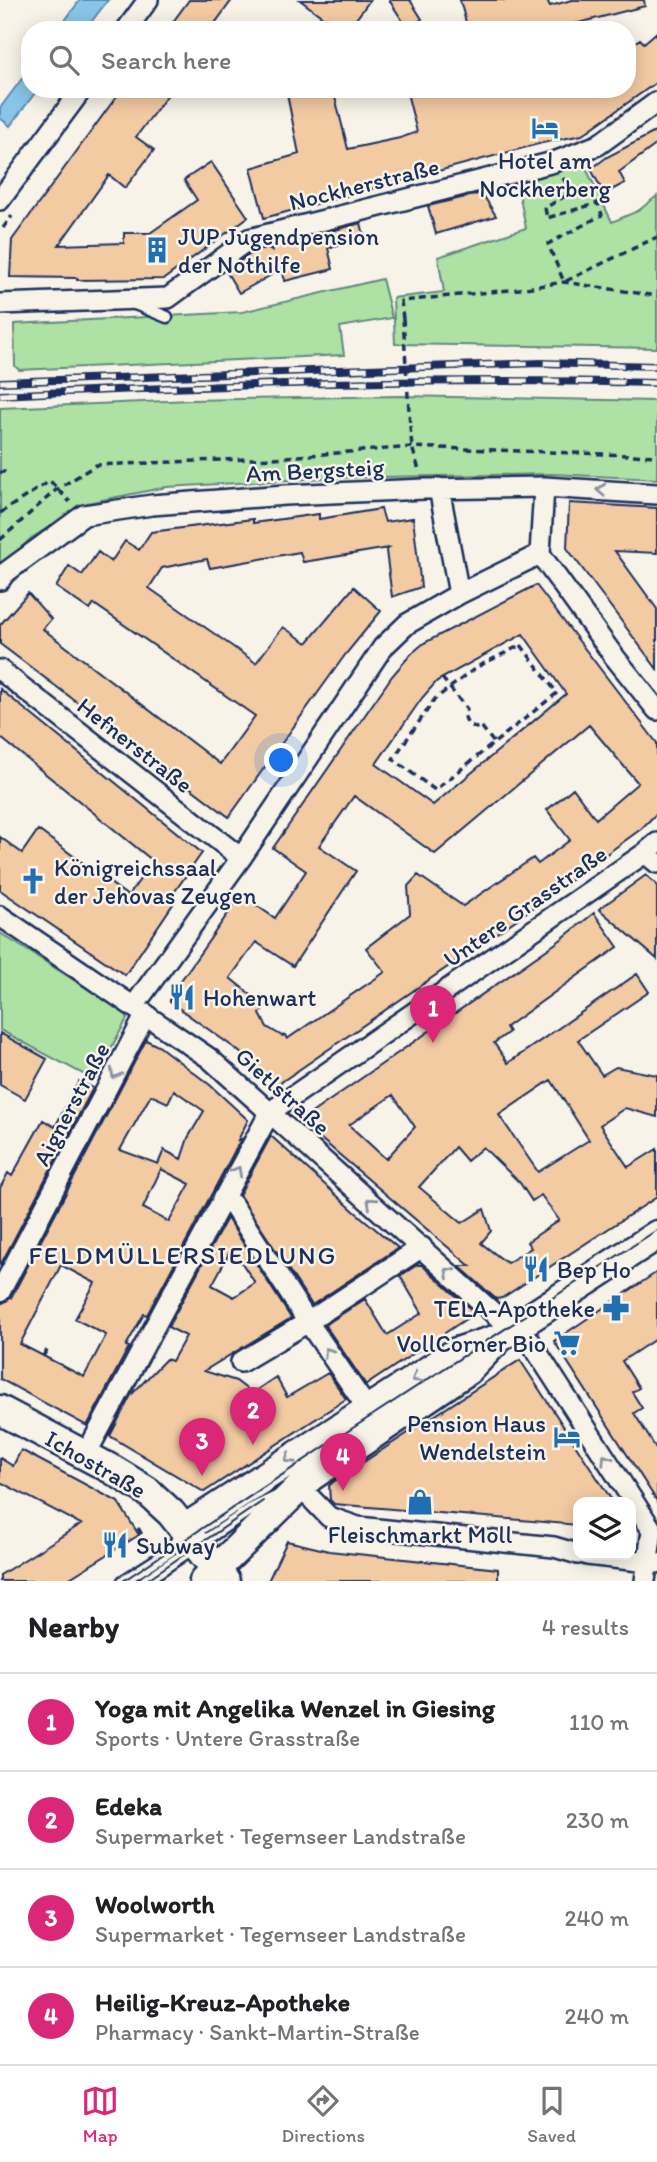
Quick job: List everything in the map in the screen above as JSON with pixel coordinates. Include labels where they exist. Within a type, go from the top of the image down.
[{"type":"main road","points":[[215,1578],[302,1485],[364,1439],[468,1370],[507,1333],[657,1235]]},
{"type":"main road","points":[[190,1538],[367,1408],[457,1352],[507,1333]]},
{"type":"main road","name":"Ichostraße","points":[[0,1410],[147,1491],[166,1507],[190,1538],[215,1578]]},
{"type":"street","points":[[133,21],[148,0]]},
{"type":"street","points":[[0,200],[75,98]]},
{"type":"street","name":"Nockherstraße","points":[[0,304],[168,298],[249,239],[554,162],[598,145],[657,102]]},
{"type":"street","points":[[544,487],[540,554],[613,655],[657,710]]},
{"type":"street","name":"Am Bergsteig","points":[[0,580],[5,573],[84,515],[165,503],[432,489],[544,487],[657,494]]},
{"type":"street","points":[[432,489],[459,594]]},
{"type":"street","name":"Aignerstraße","points":[[0,1292],[140,1010],[383,647],[407,624],[459,594],[540,554]]},
{"type":"street","name":"Hefnerstraße","points":[[0,670],[241,858]]},
{"type":"street","name":"Untere Grasstraße","points":[[85,1456],[270,1111],[653,853]]},
{"type":"street","name":"Gietlstraße","points":[[0,916],[209,1058],[498,1317],[507,1333],[528,1338],[652,1530],[650,1569]]},
{"type":"street","points":[[222,1199],[232,1204],[367,1408]]},
{"type":"street","points":[[241,1362],[308,1322],[422,1247]]},
{"type":"street","points":[[302,1485],[330,1517],[358,1527],[554,1547],[573,1553]]},
{"type":"street","points":[[610,1560],[650,1569]]},
{"type":"lane","points":[[125,300],[167,317]]},
{"type":"lane","points":[[123,1581],[190,1538],[302,1485]]},
{"type":"lane","points":[[145,1581],[190,1538]]},
{"type":"path","points":[[554,162],[572,192],[545,208],[547,218],[598,203],[602,215],[548,244],[564,282]]},
{"type":"path","points":[[432,489],[412,447],[401,301],[564,282],[657,237]]},
{"type":"path","points":[[564,282],[657,296]]},
{"type":"path","points":[[0,540],[57,490],[96,465],[273,458],[412,447],[657,456]]},
{"type":"path","points":[[0,513],[50,481],[84,515]]},
{"type":"path","points":[[521,645],[557,693],[435,790],[393,759],[435,699],[449,687],[477,667],[521,645]]},
{"type":"path","points":[[442,678],[467,709],[464,714],[467,723],[471,727],[481,726],[494,743]]},
{"type":"path","points":[[43,1356],[47,1350]]},
{"type":"path","points":[[138,1528],[145,1540]]},
{"type":"green space","points":[[582,160],[612,222],[638,211],[657,196],[657,348],[395,344],[393,298],[444,292],[438,257],[526,228],[517,183]]},
{"type":"green space","points":[[382,279],[392,318],[340,327],[344,355],[19,370],[15,366],[14,324],[242,312]]},
{"type":"green space","points":[[399,396],[657,401],[657,479],[552,474],[326,478],[167,487],[87,503],[30,539],[0,569],[0,408],[191,400]]},
{"type":"green space","points":[[0,933],[129,1015],[94,1080],[0,1030]]},
{"type":"water","points":[[80,0],[108,0],[92,21],[65,21]]},
{"type":"water","points":[[21,80],[21,98],[31,98],[10,126],[0,118],[0,108]]},
{"type":"building","points":[[189,0],[232,0],[217,21],[174,21]]},
{"type":"building","points":[[300,0],[370,0],[355,21],[328,21]]},
{"type":"building","points":[[389,0],[410,0],[422,19],[403,21]]},
{"type":"building","points":[[460,0],[547,0],[550,6],[572,0],[644,0],[645,6],[586,21],[466,21]]},
{"type":"building","points":[[657,32],[657,82],[636,97],[636,42],[640,39],[644,43]]},
{"type":"building","points":[[115,98],[165,98],[136,137],[154,150],[125,188],[109,175],[59,245],[124,243],[124,233],[150,233],[197,200],[184,180],[211,162],[248,217],[164,279],[77,280],[10,277],[12,240]]},
{"type":"building","points":[[288,98],[335,98],[348,149],[417,132],[408,98],[634,98],[582,135],[542,143],[264,218],[251,168],[299,154]]},
{"type":"building","points":[[657,131],[657,144],[619,172],[625,183],[604,194],[591,169],[607,157]]},
{"type":"building","points":[[482,193],[496,216],[436,234],[428,206]]},
{"type":"building","points":[[361,223],[365,239],[328,248],[333,269],[285,281],[282,269],[239,293],[226,271],[256,250],[269,248],[272,252],[271,247]]},
{"type":"building","points":[[569,503],[657,508],[657,553],[615,551],[657,609],[657,669],[567,548]]},
{"type":"building","points":[[381,509],[385,522],[413,518],[421,587],[392,597],[386,551],[389,548],[303,562],[300,552],[210,568],[207,559],[162,568],[149,588],[256,663],[283,627],[307,643],[354,587],[381,611],[345,655],[229,817],[0,644],[0,625],[28,593],[51,619],[43,629],[220,764],[255,716],[94,604],[90,610],[56,587],[69,566],[82,575],[98,552],[111,562],[125,541],[139,550],[151,532],[253,519],[253,523],[319,514],[319,519]]},
{"type":"building","points":[[536,585],[657,743],[657,813],[641,829],[517,919],[277,1085],[236,1049],[170,1002],[170,996],[241,895],[275,918],[306,871],[273,848],[392,676],[424,643]],"holes":[[[523,634],[566,694],[433,805],[376,764],[437,681]],[[589,725],[638,783],[596,819],[573,788],[547,810],[570,840],[538,864],[533,858],[463,906],[418,875],[408,886],[410,914],[366,948],[385,972],[287,1039],[285,1035],[282,1036],[267,1027],[260,1014],[265,1006],[230,978],[256,942],[293,966],[356,871],[319,846],[354,796],[435,854]]]},
{"type":"building","points":[[0,689],[202,853],[168,901],[173,904],[125,975],[0,890],[0,837],[22,853],[38,830],[128,896],[153,861],[0,737]]},
{"type":"building","points":[[646,875],[657,885],[657,959],[599,909]]},
{"type":"building","points":[[594,913],[618,947],[506,1027],[509,1032],[494,1043],[508,1063],[637,974],[649,992],[578,1040],[602,1075],[616,1067],[657,1075],[657,1117],[625,1108],[600,1125],[628,1167],[657,1149],[657,1197],[502,1298],[496,1299],[459,1266],[470,1266],[300,1121],[559,941]],"holes":[[[551,1080],[589,1140],[538,1172],[499,1115]],[[393,1095],[415,1127],[386,1159],[349,1125]],[[455,1147],[467,1161],[483,1147],[520,1183],[532,1201],[541,1195],[559,1220],[527,1242],[531,1248],[507,1263],[481,1243],[491,1231],[484,1209],[462,1223],[419,1187]]]},
{"type":"building","points":[[0,1033],[47,1059],[25,1099],[0,1085]]},
{"type":"building","points":[[146,1040],[160,1047],[210,1085],[248,1120],[238,1140],[241,1139],[147,1315],[144,1314],[126,1346],[129,1347],[87,1426],[0,1379],[0,1304],[11,1298]],"holes":[[[174,1090],[204,1111],[188,1138],[181,1159],[164,1150],[158,1164],[120,1150],[151,1095],[168,1103]],[[161,1169],[190,1184],[169,1222],[143,1208]],[[61,1265],[95,1283],[75,1319],[106,1335],[84,1377],[20,1344]]]},
{"type":"building","points":[[79,1081],[93,1088],[0,1266],[0,1188],[8,1173],[12,1176],[43,1120],[55,1127]]},
{"type":"building","points":[[271,1136],[398,1248],[312,1305],[239,1195]]},
{"type":"building","points":[[227,1218],[291,1318],[204,1371],[236,1381],[252,1393],[276,1377],[287,1397],[328,1373],[346,1399],[204,1492],[110,1436],[131,1395],[166,1359],[172,1361],[186,1336],[168,1327]],"holes":[[[232,1248],[255,1283],[234,1297],[212,1285]]]},
{"type":"building","points":[[417,1265],[422,1265],[475,1313],[366,1385],[325,1325],[365,1299],[387,1335],[422,1313],[400,1276]]},
{"type":"building","points":[[657,1272],[657,1338],[622,1361],[639,1388],[632,1392],[642,1408],[634,1413],[657,1450],[657,1501],[554,1341]]},
{"type":"building","points":[[520,1360],[610,1497],[573,1497],[573,1525],[334,1504],[330,1500],[329,1486]]},
{"type":"building","points":[[21,1450],[118,1502],[139,1535],[65,1581],[0,1581],[0,1575],[81,1524],[0,1482],[0,1458],[13,1466]]},
{"type":"building","points":[[287,1541],[329,1551],[498,1569],[498,1581],[268,1581]]},
{"type":"tram line","points":[[123,1581],[657,1230]]},
{"type":"tram line","points":[[145,1581],[263,1501]]},
{"type":"railway","points":[[0,382],[540,363],[657,366]]},
{"type":"railway","points":[[0,395],[328,383],[657,383]]},
{"type":"place","name":"Hotel am Nockherberg","points":[[545,128]]},
{"type":"place","name":"JUP Jugendpension der Nothilfe","points":[[157,250]]},
{"type":"place","name":"Königreichssaal der Jehovas Zeugen","points":[[33,881]]},
{"type":"place","name":"Hohenwart","points":[[182,997]]},
{"type":"place","name":"Yoga mit Angelika Wenzel in Giesing","points":[[433,1043]]},
{"type":"place","name":"Bep Ho","points":[[536,1269]]},
{"type":"place","name":"TELA-Apotheke","points":[[616,1308]]},
{"type":"place","name":"VollCorner Bio","points":[[567,1343]]},
{"type":"place","name":"Pension Haus Wendelstein","points":[[567,1437]]},
{"type":"place","name":"Edeka","points":[[253,1445]]},
{"type":"place","name":"Woolworth","points":[[202,1476]]},
{"type":"place","name":"Heilig-Kreuz-Apotheke","points":[[343,1491]]},
{"type":"place","name":"Fleischmarkt Moll","points":[[420,1502]]},
{"type":"place","name":"Subway","points":[[115,1545]]},
{"type":"district","name":"FELDMÜLLERSIEDLUNG","points":[[183,1255]]}]
